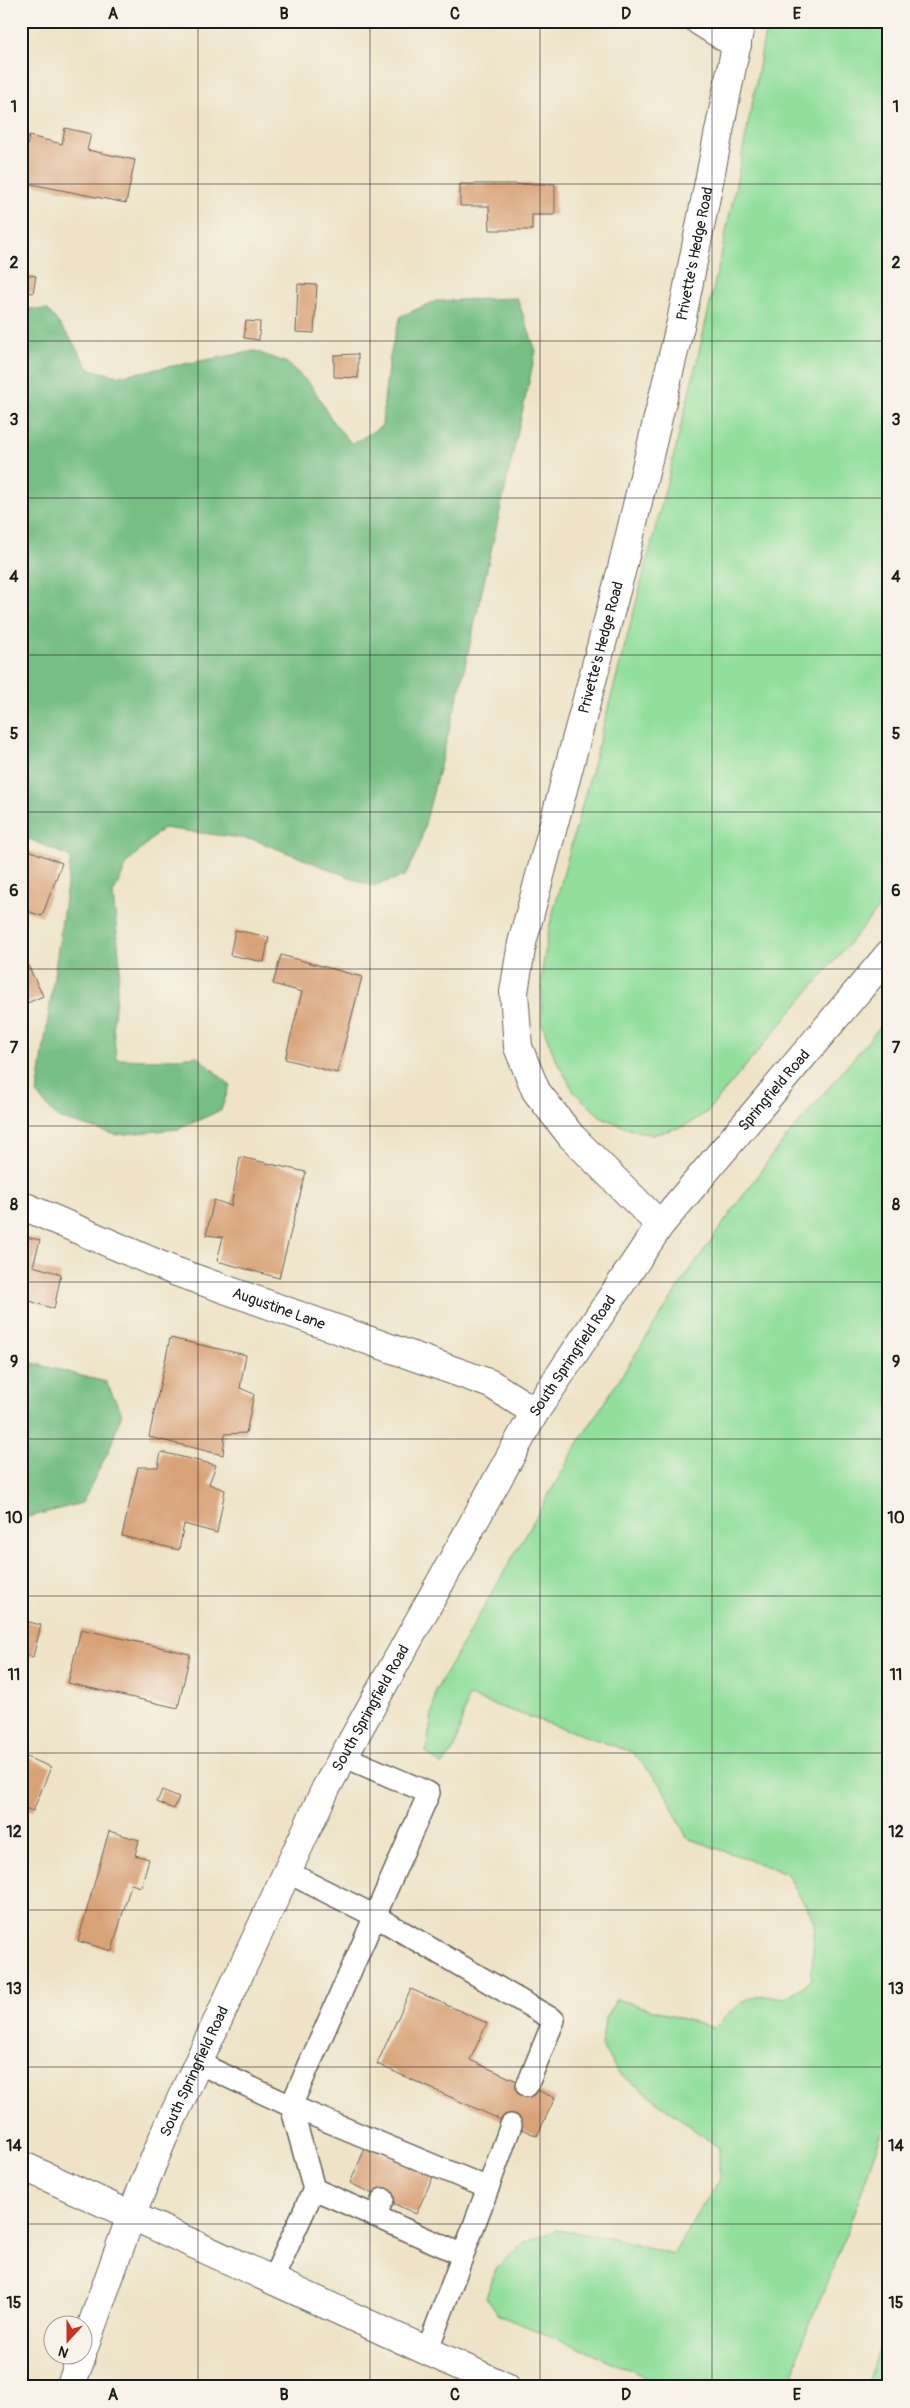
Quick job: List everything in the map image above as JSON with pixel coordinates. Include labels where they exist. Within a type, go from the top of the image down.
[{"type":"street","points":[[699,21],[739,33]]},
{"type":"street","name":"Privette's Hedge Road","points":[[660,1225],[571,1136],[536,1091],[518,1047],[514,992],[522,943],[622,568],[681,322],[739,33]]},
{"type":"street","name":"Springfield Road","points":[[660,1225],[889,954]]},
{"type":"street","name":"Augustine Lane","points":[[21,1205],[174,1271],[491,1384],[535,1412]]},
{"type":"street","name":"South Springfield Road","points":[[131,2216],[163,2138],[326,1788],[343,1756],[535,1412],[660,1225]]},
{"type":"street","points":[[21,2165],[506,2387]]},
{"type":"street","points":[[92,2326],[131,2216]]},
{"type":"street","points":[[70,2387],[78,2366]]},
{"type":"lane","points":[[272,2280],[314,2189],[290,2106],[429,1793],[343,1756]]},
{"type":"lane","points":[[287,1872],[375,1916],[554,2020],[527,2086]]},
{"type":"lane","points":[[198,2063],[401,2157],[488,2188]]},
{"type":"lane","points":[[427,2351],[511,2125]]},
{"type":"lane","points":[[314,2189],[379,2208],[463,2255]]},
{"type":"green space","points":[[767,21],[889,21],[889,896],[707,1112],[685,1126],[652,1135],[629,1129],[600,1116],[574,1092],[555,1058],[542,1024],[542,972],[549,928],[669,477],[696,363],[746,135]]},
{"type":"green space","points":[[517,298],[536,351],[461,684],[419,847],[405,876],[372,886],[255,840],[163,828],[128,862],[113,894],[120,964],[113,1025],[116,1059],[154,1060],[197,1056],[230,1085],[221,1110],[179,1129],[116,1135],[58,1118],[37,1095],[71,857],[29,839],[21,846],[21,308],[48,310],[70,338],[89,369],[118,376],[255,351],[287,363],[312,386],[333,422],[352,444],[382,426],[390,357],[401,316],[436,301]]},
{"type":"green space","points":[[889,1016],[889,2112],[843,2244],[802,2342],[794,2374],[804,2387],[668,2387],[590,2352],[498,2315],[486,2297],[497,2267],[524,2243],[557,2230],[606,2237],[673,2255],[719,2181],[719,2148],[618,2072],[601,2046],[605,2021],[616,1999],[714,2028],[731,2011],[752,1998],[772,1996],[785,1998],[811,1981],[815,1921],[786,1873],[687,1838],[661,1785],[632,1752],[468,1696],[455,1748],[442,1766],[426,1752],[436,1690],[582,1437],[688,1273],[772,1155]]},
{"type":"green space","points":[[21,1360],[106,1382],[122,1413],[109,1450],[82,1503],[21,1519]]},
{"type":"green space","points":[[883,2336],[889,2339],[889,2387],[867,2387]]},
{"type":"building","points":[[65,128],[91,134],[87,150],[135,160],[126,203],[21,182],[29,136],[62,144]]},
{"type":"building","points":[[460,184],[555,184],[555,215],[532,215],[532,230],[490,230],[489,206],[460,206]]},
{"type":"building","points":[[21,274],[36,276],[33,293],[21,291]]},
{"type":"building","points":[[298,284],[317,285],[314,333],[296,332]]},
{"type":"building","points":[[246,321],[260,322],[259,340],[244,338]]},
{"type":"building","points":[[358,354],[358,378],[334,377],[334,355]]},
{"type":"building","points":[[28,850],[62,863],[42,916],[21,909],[21,867]]},
{"type":"building","points":[[235,930],[269,937],[264,962],[230,955]]},
{"type":"building","points":[[21,951],[43,996],[21,1006]]},
{"type":"building","points":[[281,955],[362,977],[337,1073],[285,1059],[302,992],[273,984]]},
{"type":"building","points":[[240,1157],[306,1172],[279,1278],[217,1261],[223,1237],[206,1235],[214,1200],[231,1206]]},
{"type":"building","points":[[21,1236],[40,1240],[33,1266],[61,1274],[54,1309],[24,1299],[21,1310]]},
{"type":"building","points":[[170,1338],[246,1355],[240,1388],[254,1394],[246,1433],[225,1434],[223,1455],[149,1437]]},
{"type":"building","points":[[161,1452],[216,1465],[209,1484],[225,1490],[217,1533],[184,1524],[179,1550],[122,1536],[138,1467],[158,1467]]},
{"type":"building","points":[[21,1620],[41,1625],[33,1657],[21,1654]]},
{"type":"building","points":[[81,1629],[190,1654],[178,1708],[68,1683]]},
{"type":"building","points":[[21,1755],[51,1767],[33,1811],[21,1806]]},
{"type":"building","points":[[162,1790],[179,1797],[174,1809],[157,1802]]},
{"type":"building","points":[[109,1831],[139,1840],[135,1855],[149,1859],[141,1887],[131,1884],[112,1951],[78,1941]]},
{"type":"building","points":[[411,1989],[487,2023],[470,2060],[555,2098],[537,2136],[377,2064]]},
{"type":"building","points":[[366,2146],[433,2177],[416,2214],[350,2183]]}]
